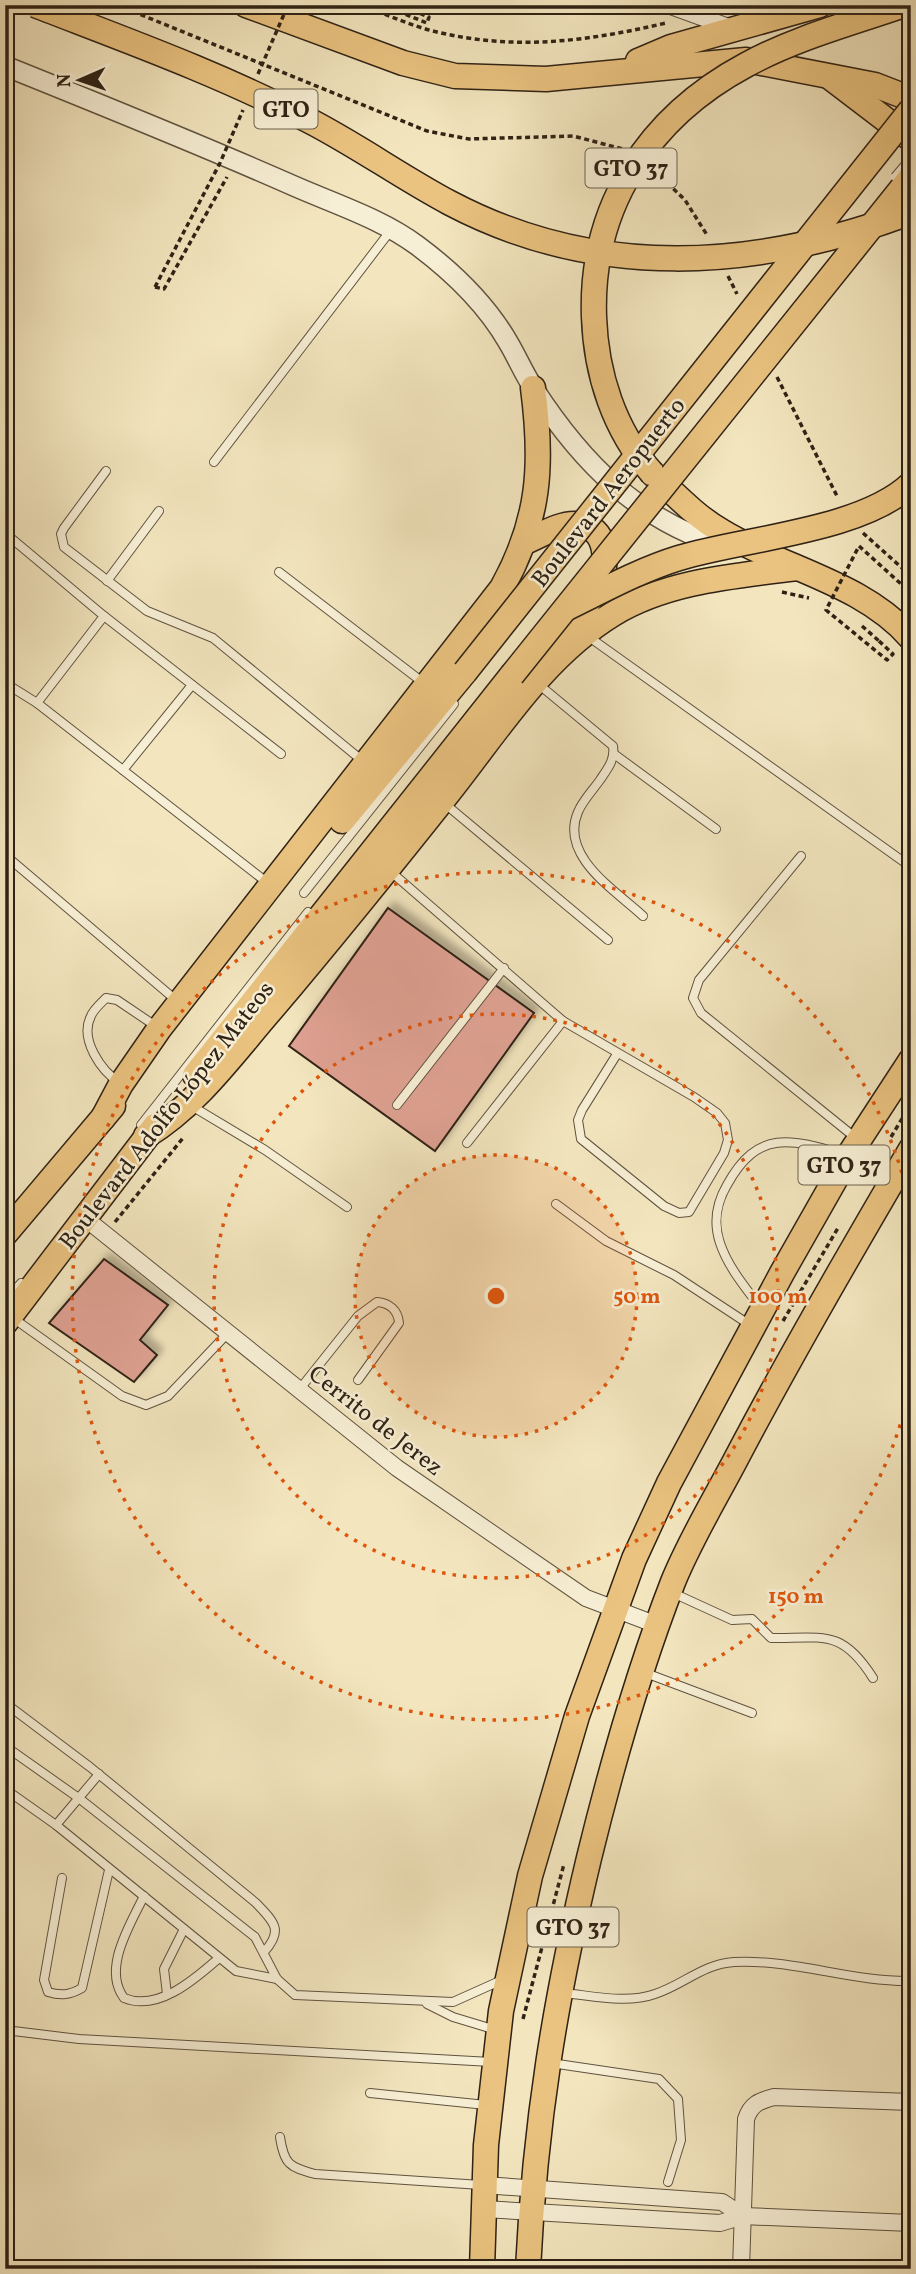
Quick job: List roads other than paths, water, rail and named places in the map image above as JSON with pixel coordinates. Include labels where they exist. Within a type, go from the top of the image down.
[{"type":"main road","name":"GTO","points":[[35,5],[231,80],[359,147],[450,203],[526,236],[619,256],[670,259],[725,257],[809,245],[858,231],[911,211]]},
{"type":"main road","points":[[246,5],[402,63],[455,76],[546,79],[746,60],[875,85],[911,99]]},
{"type":"main road","points":[[615,71],[671,47],[820,5]]},
{"type":"main road","name":"GTO 37","points":[[904,5],[748,63],[718,81],[663,127],[642,151],[618,191],[596,266],[594,330],[601,379],[616,419],[642,472],[721,531],[862,598],[897,623],[911,638]]},
{"type":"main road","points":[[826,75],[904,144]]},
{"type":"main road","name":"Boulevard Aeropuerto","points":[[303,881],[465,672],[911,110]]},
{"type":"main road","name":"Boulevard Aeropuerto","points":[[323,904],[911,177]]},
{"type":"main road","points":[[103,1118],[121,1084],[159,1029],[502,588],[525,542],[540,470],[533,388]]},
{"type":"main road","points":[[561,612],[640,572],[680,558],[843,519],[876,506],[911,484]]},
{"type":"main road","points":[[140,1135],[196,1110],[536,679],[562,634],[596,590],[603,576],[604,551],[600,536],[588,526],[574,524],[525,542]]},
{"type":"main road","points":[[536,679],[584,634],[615,613],[647,597],[720,578],[797,568]]},
{"type":"main road","name":"Boulevard Adolfo López Mateos","points":[[5,1234],[303,881]]},
{"type":"main road","name":"Boulevard Adolfo López Mateos","points":[[7,1314],[96,1227],[140,1135],[323,904]]},
{"type":"main road","name":"GTO 37","points":[[482,2269],[489,2105],[498,2030],[508,1977],[556,1781],[614,1611],[669,1483],[757,1318],[854,1148],[911,1060]]},
{"type":"main road","name":"GTO 37","points":[[529,2269],[531,2200],[546,2062],[558,1993],[607,1784],[640,1671],[670,1592],[780,1375],[911,1149]]},
{"type":"street","points":[[668,5],[734,29]]},
{"type":"street","points":[[5,66],[167,131],[391,230],[416,245],[471,291],[508,341],[533,388],[605,480],[652,513],[710,542],[797,568]]},
{"type":"street","name":"Cerrito de Jerez","points":[[96,1227],[397,1468],[524,1558],[586,1598],[614,1611],[657,1625]]},
{"type":"street","points":[[741,2269],[746,2119],[749,2109],[758,2101],[774,2097],[911,2102]]},
{"type":"street","points":[[484,2197],[720,2222],[743,2216],[911,2223]]},
{"type":"street","points":[[484,2197],[722,2202],[743,2216]]},
{"type":"lane","points":[[904,144],[911,130]]},
{"type":"lane","points":[[886,189],[911,158]]},
{"type":"lane","points":[[813,253],[839,220]]},
{"type":"lane","points":[[844,242],[861,221]]},
{"type":"lane","points":[[214,462],[391,230]]},
{"type":"lane","points":[[445,743],[676,454]]},
{"type":"lane","points":[[106,471],[61,534],[64,547],[147,611],[213,638],[367,764]]},
{"type":"lane","points":[[613,505],[642,472]]},
{"type":"lane","points":[[107,581],[159,511]]},
{"type":"lane","points":[[587,537],[595,527]]},
{"type":"lane","points":[[5,533],[104,616],[281,754]]},
{"type":"lane","points":[[279,572],[427,686]]},
{"type":"lane","points":[[37,703],[104,616]]},
{"type":"lane","points":[[584,634],[904,862]]},
{"type":"lane","points":[[536,679],[608,739],[614,754],[716,830]]},
{"type":"lane","points":[[5,683],[37,703],[271,886]]},
{"type":"lane","points":[[123,770],[192,685]]},
{"type":"lane","points":[[303,881],[457,701]]},
{"type":"lane","points":[[614,754],[609,767],[579,811],[574,831],[576,845],[583,859],[643,916]]},
{"type":"lane","points":[[442,801],[608,940]]},
{"type":"lane","points":[[5,855],[118,948],[179,1003]]},
{"type":"lane","points":[[801,856],[699,980],[693,998],[701,1013],[854,1148]]},
{"type":"lane","points":[[388,870],[563,1021],[717,1113],[724,1123],[728,1140],[724,1153],[689,1212],[679,1213],[664,1206],[581,1139],[578,1120],[582,1110],[617,1054]]},
{"type":"lane","points":[[397,1105],[504,968]]},
{"type":"lane","points":[[121,1084],[107,1076],[89,1042],[90,1016],[106,998],[117,1000],[159,1029]]},
{"type":"lane","points":[[467,1143],[563,1021]]},
{"type":"lane","points":[[196,1110],[265,1150],[347,1207]]},
{"type":"lane","points":[[757,1318],[720,1242],[716,1214],[731,1177],[751,1151],[766,1144],[788,1141],[854,1148]]},
{"type":"lane","points":[[556,1203],[606,1241],[757,1318]]},
{"type":"lane","points":[[28,1273],[7,1314],[132,1402],[146,1405],[168,1396],[228,1333]]},
{"type":"lane","points":[[299,1390],[358,1317],[377,1302],[385,1303],[393,1309],[399,1323],[358,1380]]},
{"type":"lane","points":[[911,1346],[906,1354],[911,1379]]},
{"type":"lane","points":[[670,1592],[732,1620],[752,1619],[771,1638],[817,1638],[844,1643],[858,1654],[873,1678]]},
{"type":"lane","points":[[640,1671],[752,1713]]},
{"type":"lane","points":[[5,1703],[99,1774],[256,1903],[272,1920],[276,1934],[275,1940],[264,1952]]},
{"type":"lane","points":[[5,1746],[79,1799],[255,1937],[277,1979],[295,1996],[424,2003],[463,2000],[508,1977]]},
{"type":"lane","points":[[56,1825],[99,1774]]},
{"type":"lane","points":[[5,1789],[56,1825],[108,1870],[236,1971],[277,1979]]},
{"type":"lane","points":[[62,1878],[44,1980],[48,1992],[57,1995],[72,1994],[82,1988],[108,1870]]},
{"type":"lane","points":[[5,1881],[8,1886],[5,1896]]},
{"type":"lane","points":[[144,1896],[131,1923],[115,1977],[124,1998],[135,2003],[167,1994],[192,1981],[219,1958]]},
{"type":"lane","points":[[167,1994],[164,1969],[184,1929]]},
{"type":"lane","points":[[558,1993],[641,1998],[659,1993],[705,1967],[752,1961],[911,1981]]},
{"type":"lane","points":[[424,2003],[453,2017],[498,2030]]},
{"type":"lane","points":[[5,2030],[79,2039],[494,2063]]},
{"type":"lane","points":[[546,2062],[659,2079],[678,2099],[681,2140],[668,2182]]},
{"type":"lane","points":[[370,2093],[489,2105]]},
{"type":"lane","points":[[280,2137],[282,2155],[290,2165],[315,2174],[484,2197]]}]
